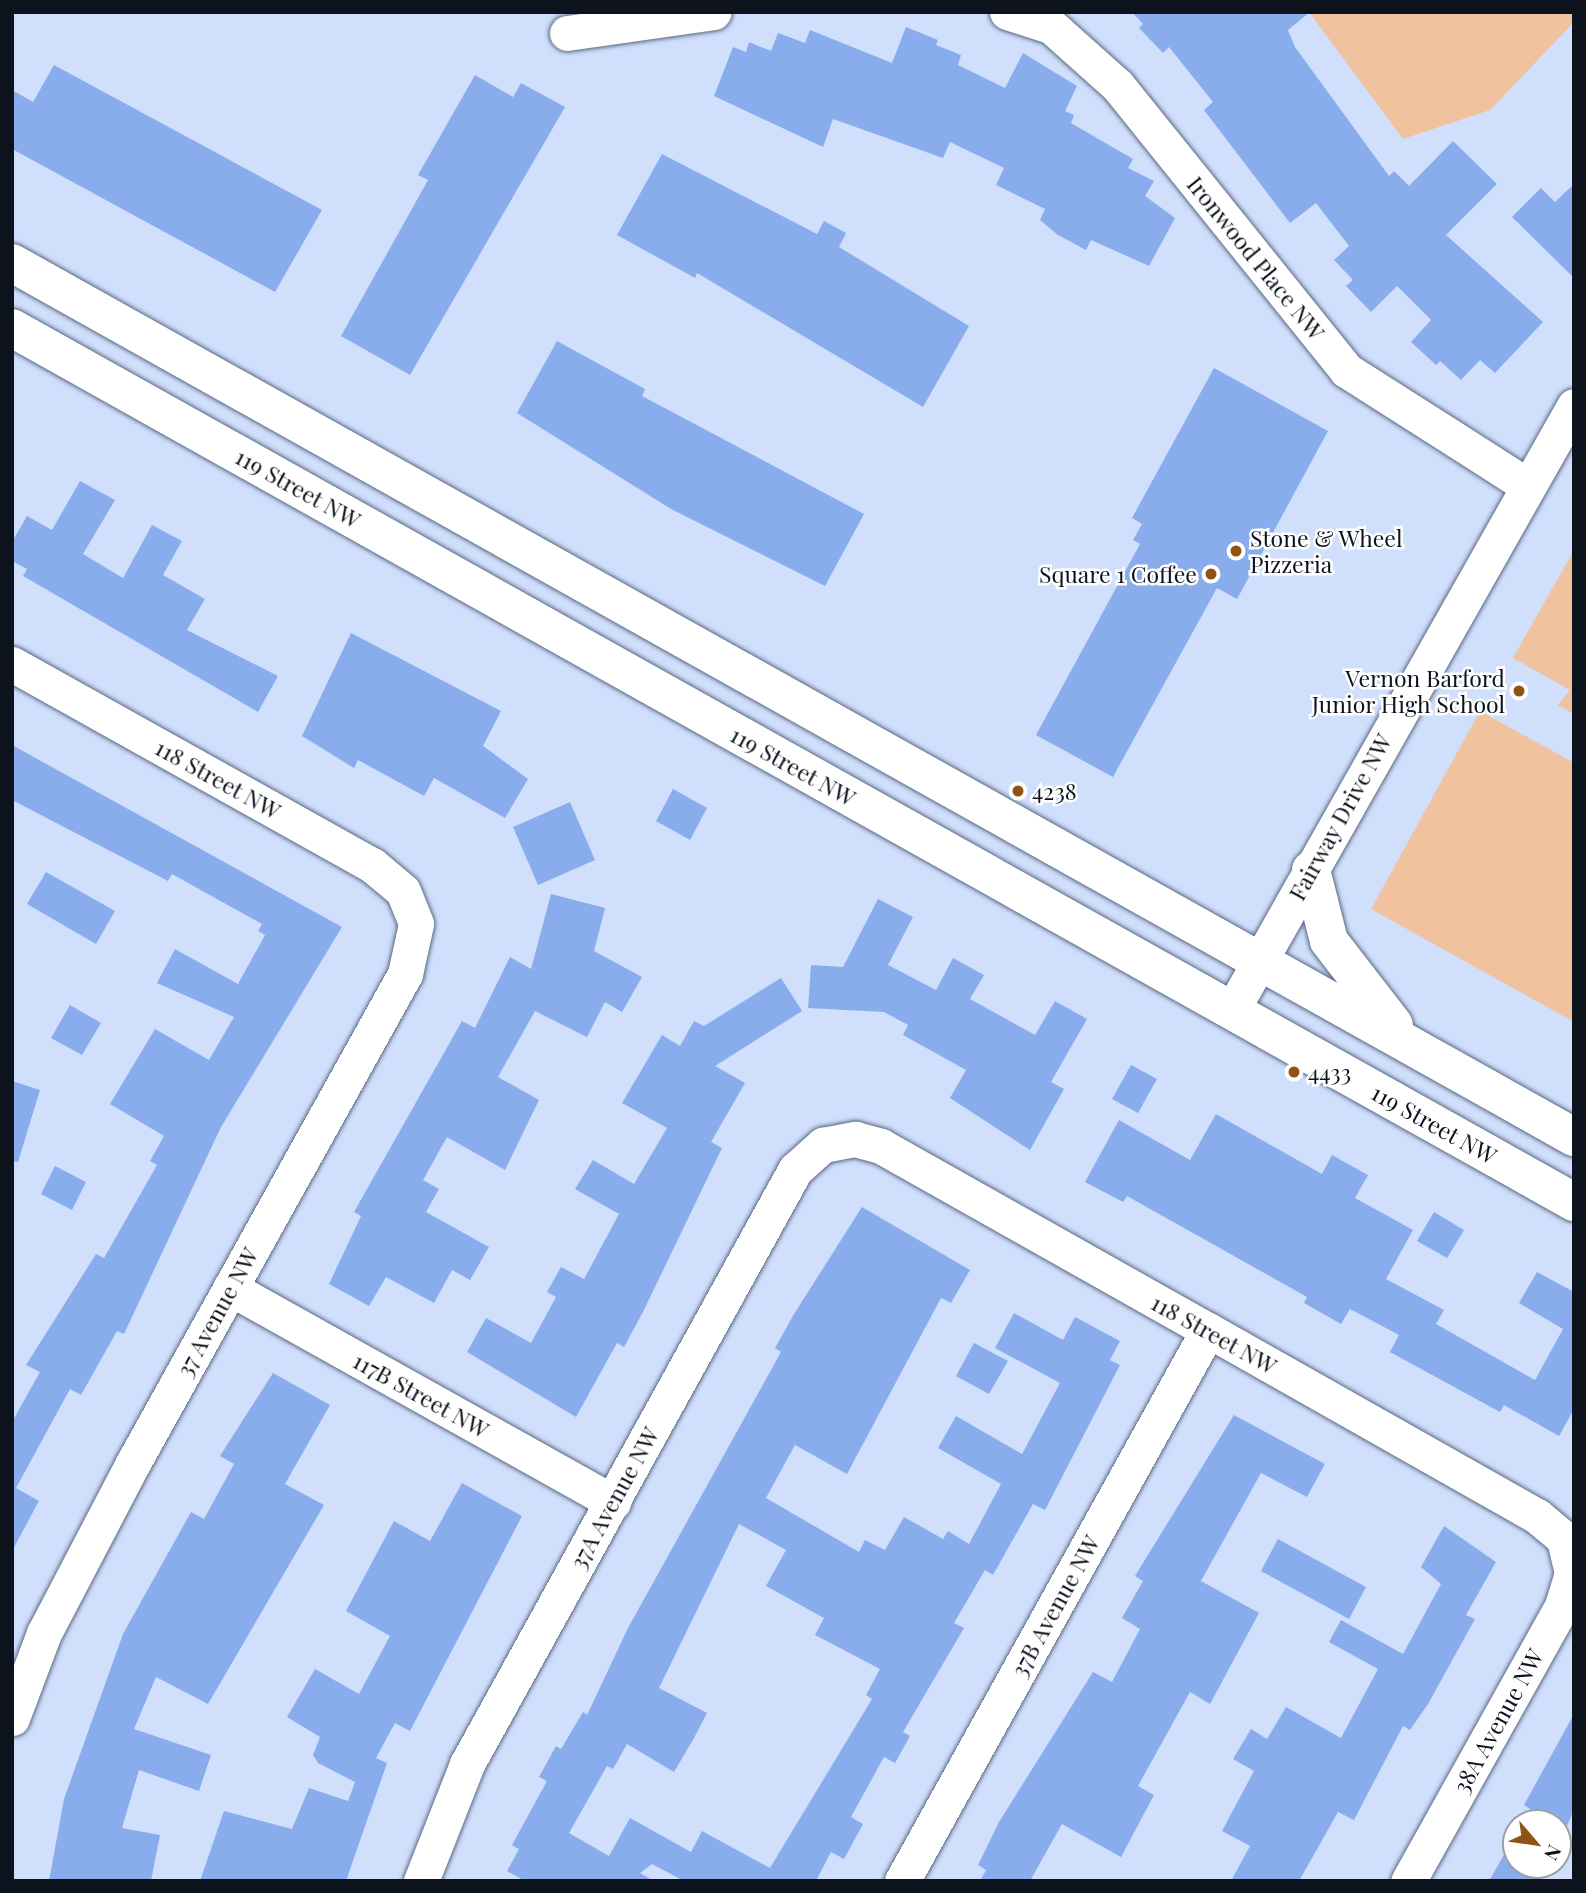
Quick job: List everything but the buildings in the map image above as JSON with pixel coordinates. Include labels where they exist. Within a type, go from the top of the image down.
[{"type":"main road","points":[[12,263],[1574,1137]]},
{"type":"main road","name":"119 Street NW","points":[[12,328],[1574,1202]]},
{"type":"main road","points":[[1311,870],[1329,941],[1412,1045]]},
{"type":"street","points":[[567,33],[714,12]]},
{"type":"street","name":"Ironwood Place NW","points":[[1007,12],[1051,26],[1118,86],[1346,370],[1525,484]]},
{"type":"street","name":"Fairway Drive NW","points":[[1232,1010],[1525,484],[1574,406]]},
{"type":"street","name":"118 Street NW","points":[[12,664],[372,865],[413,908]]},
{"type":"street","name":"37 Avenue NW","points":[[12,1718],[44,1633],[230,1288],[405,974],[415,942],[413,908]]},
{"type":"street","name":"118 Street NW","points":[[839,1140],[881,1146],[1537,1516],[1564,1539],[1571,1556]]},
{"type":"street","name":"37A Avenue NW","points":[[421,1881],[467,1764],[795,1170],[806,1156],[839,1140]]},
{"type":"street","name":"117B Street NW","points":[[230,1288],[612,1502]]},
{"type":"street","name":"37B Avenue NW","points":[[902,1881],[1209,1330]]},
{"type":"street","name":"38A Avenue NW","points":[[1408,1881],[1562,1606],[1571,1556]]},
{"type":"shaded area","points":[[1309,12],[1574,12],[1574,22],[1490,110],[1403,139]]},
{"type":"shaded area","points":[[1574,550],[1574,714],[1558,705],[1570,690],[1513,658]]},
{"type":"shaded area","points":[[1480,711],[1574,763],[1574,1022],[1371,909]]},
{"type":"place","name":"Stone & Wheel Pizzeria","points":[[1236,551]]},
{"type":"place","name":"Square 1 Coffee","points":[[1211,574]]},
{"type":"place","name":"Vernon Barford Junior High School","points":[[1519,691]]},
{"type":"place","name":"4238","points":[[1018,791]]},
{"type":"place","name":"4433","points":[[1294,1072]]}]
